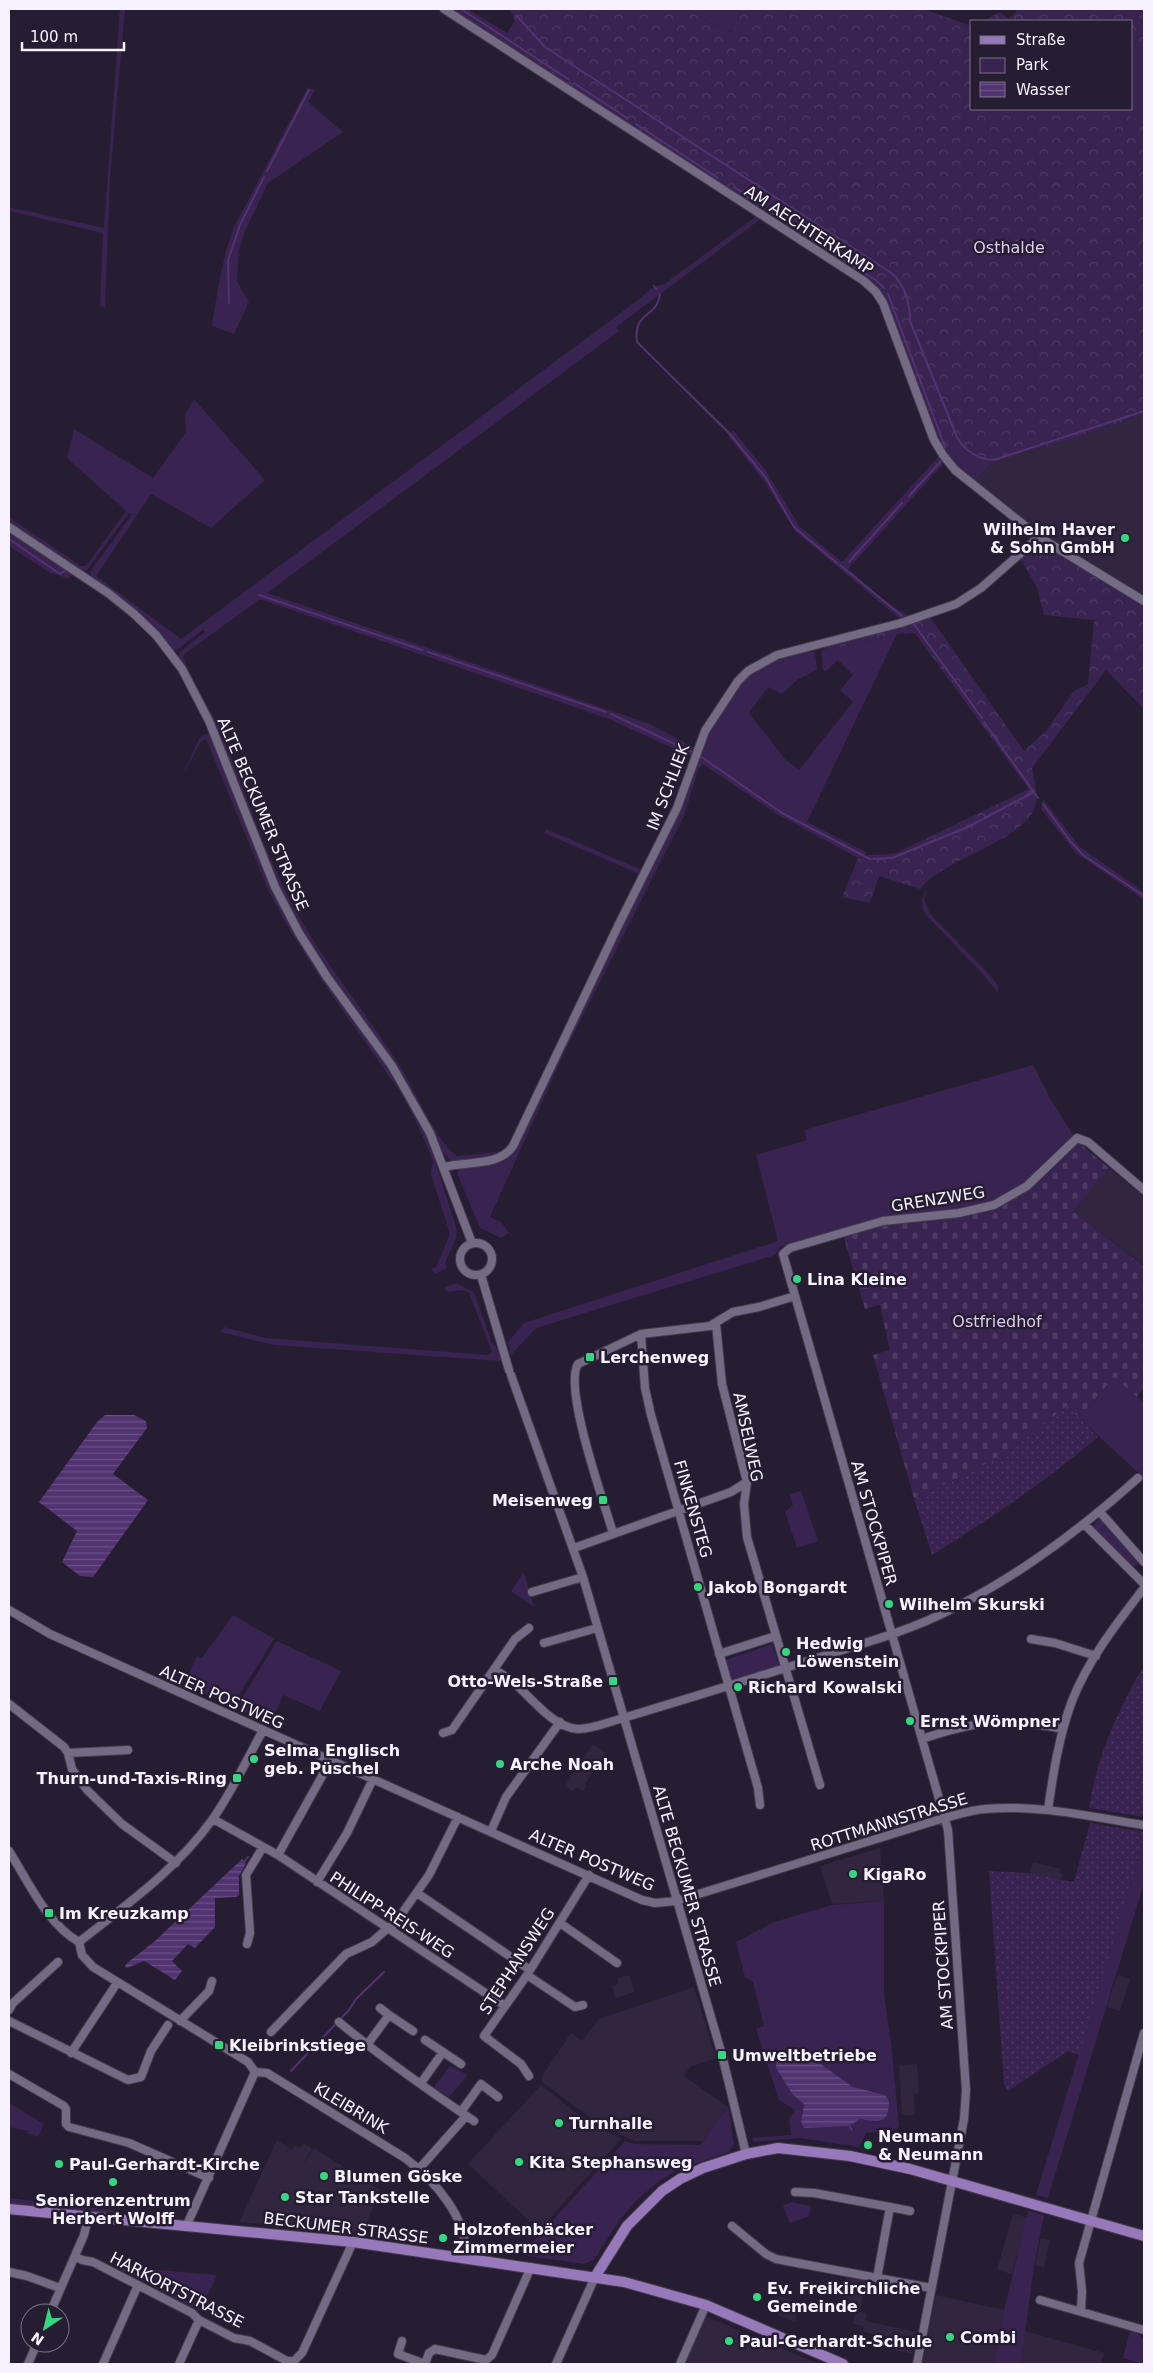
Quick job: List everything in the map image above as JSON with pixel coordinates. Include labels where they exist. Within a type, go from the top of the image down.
[{"type":"main road","points":[[595,2277],[627,2226],[662,2191],[680,2179],[703,2168],[746,2154],[778,2148],[811,2151],[910,2169],[1144,2236]]},
{"type":"main road","name":"BECKUMER STRASSE","points":[[9,2210],[353,2242],[595,2277],[662,2291],[706,2305],[843,2364]]},
{"type":"street","name":"AM AECHTERKAMP","points":[[444,9],[864,281],[876,292],[883,303],[934,440],[955,470],[1039,537],[1144,601]]},
{"type":"street","name":"ALTE BECKUMER STRASSE","points":[[9,527],[108,593],[133,613],[156,635],[182,668],[208,721],[279,895],[299,933],[327,977],[392,1066],[430,1133],[472,1243]]},
{"type":"street","name":"IM SCHLIEK","points":[[444,1167],[498,1159],[508,1154],[513,1146],[618,926],[677,808],[705,731],[738,682],[748,671],[777,655],[901,623],[956,604],[981,588],[1039,537]]},
{"type":"street","name":"GRENZWEG","points":[[784,1252],[790,1248],[867,1225],[898,1219],[959,1213],[994,1205],[1027,1186],[1076,1138],[1088,1142],[1144,1190]]},
{"type":"street","points":[[472,1243],[483,1244],[493,1256],[492,1266],[481,1275],[468,1274],[460,1261],[462,1250],[472,1243]]},
{"type":"street","name":"AM STOCKPIPER","points":[[784,1252],[784,1259],[922,1739],[948,1839],[966,2090],[964,2120],[917,2364]]},
{"type":"street","name":"ALTE BECKUMER STRASSE","points":[[481,1275],[510,1372],[583,1577],[722,2055],[746,2154]]},
{"type":"street","points":[[613,1533],[582,1431],[575,1372],[581,1361],[641,1334],[704,1327],[716,1324],[733,1312],[759,1307],[795,1296]]},
{"type":"street","name":"AMSELWEG","points":[[716,1324],[722,1384],[747,1482],[744,1504],[747,1537],[820,1785]]},
{"type":"street","name":"FINKENSTEG","points":[[641,1334],[647,1397],[758,1788],[760,1805]]},
{"type":"street","points":[[494,1669],[514,1682],[535,1705],[560,1722],[575,1729],[586,1729],[891,1634],[949,1611],[993,1588],[1031,1563],[1100,1512],[1138,1478]]},
{"type":"street","points":[[574,1548],[731,1492],[747,1482]]},
{"type":"street","points":[[731,1492],[744,1504]]},
{"type":"street","points":[[1100,1512],[1144,1562]]},
{"type":"street","points":[[1084,1524],[1144,1584]]},
{"type":"street","points":[[532,1592],[583,1577]]},
{"type":"street","points":[[1048,1810],[1063,1729],[1072,1700],[1096,1656],[1144,1588]]},
{"type":"street","name":"ALTER POSTWEG","points":[[11,1615],[642,1900],[655,1903],[676,1901]]},
{"type":"street","points":[[443,1733],[452,1730],[515,1639],[529,1628]]},
{"type":"street","points":[[544,1643],[598,1628]]},
{"type":"street","points":[[719,1654],[776,1636]]},
{"type":"street","points":[[1031,1639],[1096,1656]]},
{"type":"street","points":[[9,1704],[68,1753],[72,1769],[104,1808],[176,1863]]},
{"type":"street","points":[[922,1739],[949,1729],[996,1722],[1020,1721],[1063,1729]]},
{"type":"street","points":[[491,1831],[506,1797],[560,1722]]},
{"type":"street","points":[[79,1942],[176,1863],[213,1819],[263,1730]]},
{"type":"street","points":[[68,1753],[128,1750]]},
{"type":"street","points":[[278,1855],[331,1760]]},
{"type":"street","points":[[317,1882],[347,1834],[373,1779]]},
{"type":"street","name":"ROTTMANNSTRASSE","points":[[676,1901],[944,1818],[982,1809],[1048,1810],[1144,1826]]},
{"type":"street","points":[[271,2032],[346,1954],[372,1942],[390,1928],[417,1893],[444,1848],[458,1817]]},
{"type":"street","name":"PHILIPP-REIS-WEG","points":[[213,1819],[278,1855],[505,2006]]},
{"type":"street","points":[[247,1944],[250,1933],[246,1875],[263,1848]]},
{"type":"street","name":"KLEIBRINK","points":[[9,1851],[49,1913],[69,1936],[79,1942],[85,1959],[117,1983],[248,2062],[255,2072],[267,2073],[405,2158],[419,2169],[441,2190],[461,2230],[465,2244],[464,2258]]},
{"type":"street","name":"STEPHANSWEG","points":[[529,2076],[521,2064],[484,2036],[560,1923],[589,1875]]},
{"type":"street","points":[[417,1893],[575,2007],[583,2005]]},
{"type":"street","points":[[560,1923],[617,1963]]},
{"type":"street","points":[[9,2010],[12,2003],[58,1962]]},
{"type":"street","points":[[180,2021],[209,1990],[212,1981]]},
{"type":"street","points":[[72,2053],[117,1983]]},
{"type":"street","points":[[380,2008],[413,2031]]},
{"type":"street","points":[[367,2045],[389,2015]]},
{"type":"street","points":[[9,2021],[128,2080],[141,2077],[151,2051],[168,2025]]},
{"type":"street","points":[[339,2022],[377,2054],[474,2121]]},
{"type":"street","points":[[1081,2311],[1082,2291],[1079,2263],[1144,2033]]},
{"type":"street","points":[[425,2040],[461,2064]]},
{"type":"street","points":[[421,2083],[443,2052]]},
{"type":"street","points":[[186,2227],[255,2072]]},
{"type":"street","points":[[9,2074],[64,2106],[66,2109],[66,2124],[69,2127],[129,2144],[209,2178]]},
{"type":"street","points":[[419,2169],[464,2114],[481,2084],[498,2097]]},
{"type":"street","points":[[794,2192],[822,2194],[910,2211]]},
{"type":"street","points":[[877,2278],[890,2207]]},
{"type":"street","points":[[54,2303],[75,2256],[88,2218]]},
{"type":"street","points":[[732,2226],[743,2233],[766,2254],[776,2259],[931,2288]]},
{"type":"street","name":"HARKORTSTRASSE","points":[[75,2256],[82,2260],[93,2262],[138,2285],[192,2313],[199,2320],[234,2338],[250,2342],[287,2361],[294,2361],[302,2353],[353,2242]]},
{"type":"street","points":[[402,2341],[398,2354],[425,2364],[429,2353],[435,2349],[486,2360],[492,2356],[531,2267]]},
{"type":"street","points":[[9,2272],[27,2276],[60,2288]]},
{"type":"street","points":[[556,2364],[595,2277]]},
{"type":"street","points":[[103,2364],[138,2285]]},
{"type":"street","points":[[1040,2300],[1144,2330]]},
{"type":"street","points":[[680,2364],[706,2305]]},
{"type":"street","points":[[179,2364],[199,2320]]},
{"type":"shaded area","points":[[1144,414],[1144,597],[1040,534],[974,481],[995,461],[1077,437]]},
{"type":"shaded area","points":[[1109,1168],[1144,1197],[1144,1265],[1074,1212]]},
{"type":"shaded area","points":[[593,1744],[605,1753],[585,1784],[587,1786],[583,1791],[577,1787],[573,1791],[565,1786]]},
{"type":"shaded area","points":[[880,1848],[884,1901],[832,1904],[820,1866]]},
{"type":"shaded area","points":[[1033,1862],[1061,1869],[1060,1873],[1063,1874],[1061,1879],[1030,1874]]},
{"type":"shaded area","points":[[629,1975],[635,1992],[616,1998],[612,1986],[618,1984],[618,1978]]},
{"type":"shaded area","points":[[1117,1975],[1130,1979],[1120,2011],[1107,2007]]},
{"type":"shaded area","points":[[694,1987],[716,2058],[690,2067],[684,2076],[728,2107],[703,2141],[636,2141],[600,2125],[541,2081],[542,2076],[571,2033],[582,2041],[599,2019]]},
{"type":"shaded area","points":[[917,2064],[919,2093],[914,2094],[915,2115],[902,2115],[899,2066]]},
{"type":"shaded area","points":[[541,2085],[575,2112],[621,2139],[539,2230],[468,2164]]},
{"type":"shaded area","points":[[277,2140],[292,2150],[295,2146],[300,2148],[303,2143],[312,2149],[301,2168],[314,2148],[380,2190],[363,2233],[239,2222]]},
{"type":"shaded area","points":[[1013,2213],[1027,2218],[1012,2274],[997,2270]]},
{"type":"shaded area","points":[[1041,2238],[1050,2240],[1044,2268],[1035,2265]]},
{"type":"shaded area","points":[[846,2278],[866,2281],[860,2310],[840,2305]]},
{"type":"shaded area","points":[[936,2295],[1004,2310],[994,2364],[922,2364]]},
{"type":"shaded area","points":[[777,2296],[800,2302],[795,2322],[768,2311]]},
{"type":"shaded area","points":[[856,2311],[867,2313],[865,2321],[917,2332],[912,2354],[889,2349],[891,2338],[863,2332],[864,2326],[853,2324]]},
{"type":"shaded area","name":"Paul-Gerhardt-Schule","points":[[705,2316],[783,2349],[820,2364],[684,2364]]},
{"type":"shaded area","points":[[1025,2331],[1104,2353],[1101,2364],[1021,2364]]},
{"type":"green space","points":[[120,9],[125,9],[110,178],[105,307],[100,306],[103,233],[9,211],[9,207],[104,228]]},
{"type":"green space","points":[[450,9],[468,9],[507,33],[501,43]]},
{"type":"green space","name":"Osthalde","points":[[510,9],[687,9],[710,23],[735,33],[736,23],[716,9],[929,9],[929,11],[970,25],[970,110],[1116,110],[1142,121],[1144,120],[1144,414],[1077,437],[995,461],[979,459],[957,443],[942,449],[878,290],[768,215],[760,206],[756,208],[634,127],[616,118],[501,43],[515,21]]},
{"type":"green space","points":[[687,9],[716,9],[737,23],[736,33],[710,23]]},
{"type":"green space","points":[[1018,9],[1144,9],[1144,50],[1133,45],[1133,20],[986,20],[1000,12],[1009,19]]},
{"type":"green space","points":[[1133,45],[1144,50],[1144,120],[1142,121],[1116,110],[1133,110]]},
{"type":"green space","points":[[308,87],[315,90],[308,102],[343,132],[268,183],[245,231],[239,250],[237,281],[249,302],[234,334],[212,326],[226,251],[234,227]]},
{"type":"green space","points":[[758,215],[762,218],[616,327],[619,331],[267,593],[650,724],[695,748],[690,756],[609,719],[260,599],[183,655],[192,678],[217,723],[271,860],[292,904],[318,947],[403,1071],[442,1141],[457,1156],[499,1152],[511,1143],[506,1148],[500,1152],[492,1156],[467,1161],[451,1160],[444,1154],[426,1120],[333,979],[280,892],[212,723],[178,656],[181,651],[205,632],[203,630],[174,652],[158,633],[92,579],[90,572],[132,514],[129,513],[87,570],[81,572],[9,523],[9,517],[81,566],[86,566],[126,511],[67,458],[74,429],[153,478],[186,432],[185,414],[194,399],[265,480],[211,528],[151,494],[96,576],[181,639],[642,297],[651,288],[663,285]]},
{"type":"green space","points":[[733,430],[766,471],[800,527],[842,562],[940,455],[944,463],[848,569],[886,602],[909,616],[900,619],[796,532],[764,481],[729,437]]},
{"type":"green space","points":[[957,443],[979,459],[995,461],[974,481],[957,467],[942,449]]},
{"type":"green space","points":[[9,531],[73,573],[69,579],[47,571],[9,546]]},
{"type":"green space","points":[[1045,544],[1144,604],[1144,709],[1106,670],[1032,768],[1036,793],[1035,807],[1027,819],[1015,830],[946,868],[931,878],[920,889],[879,876],[870,903],[842,897],[858,858],[896,853],[1029,789],[915,633],[897,634],[821,652],[829,645],[930,617],[1024,751],[1046,731],[1074,691],[1088,684],[1094,620],[1044,615],[1037,588],[1020,558],[1034,546]]},
{"type":"green space","points":[[897,634],[807,822],[868,853],[858,858],[777,814],[703,764],[699,768],[684,816],[566,1049],[490,1217],[501,1222],[509,1233],[501,1238],[480,1228],[457,1173],[461,1167],[504,1161],[515,1150],[623,924],[658,857],[678,812],[707,732],[740,683],[751,673],[779,658],[815,652],[817,670],[797,680],[782,694],[768,687],[749,713],[785,759],[799,770],[853,702],[840,690],[853,675],[838,660],[826,671],[823,670],[821,652]]},
{"type":"green space","points":[[205,734],[209,734],[213,740],[269,881],[389,1067],[424,1127],[432,1146],[457,1230],[456,1238],[445,1263],[447,1268],[435,1274],[431,1269],[436,1267],[450,1234],[431,1174],[433,1161],[420,1130],[403,1096],[322,981],[286,924],[267,887],[206,739],[200,743],[182,777],[199,739]]},
{"type":"green space","points":[[1043,799],[1080,847],[1144,892],[1144,900],[1076,853],[1041,809]]},
{"type":"green space","points":[[546,829],[644,871],[642,875],[544,833]]},
{"type":"green space","points":[[927,889],[924,899],[930,914],[986,971],[998,985],[998,993],[982,973],[926,915],[922,902]]},
{"type":"green space","points":[[1033,1065],[1050,1098],[1073,1135],[1025,1184],[992,1203],[965,1209],[877,1221],[780,1247],[775,1255],[536,1328],[511,1355],[508,1342],[524,1323],[778,1241],[756,1155],[807,1140],[804,1130]]},
{"type":"green space","name":"Ostfriedhof","points":[[1074,1142],[1078,1142],[1109,1168],[1074,1212],[1144,1266],[1144,1388],[1137,1397],[1114,1377],[1079,1418],[1067,1406],[1016,1446],[970,1473],[914,1498],[873,1355],[890,1350],[880,1305],[865,1309],[843,1235],[891,1222],[966,1214],[999,1206],[1029,1189]]},
{"type":"green space","points":[[456,1283],[474,1292],[492,1343],[496,1346],[501,1361],[274,1345],[220,1332],[224,1327],[266,1338],[488,1355],[492,1352],[469,1293],[463,1290],[447,1292],[444,1288]]},
{"type":"green space","points":[[1114,1377],[1144,1403],[1144,1478],[1079,1418]]},
{"type":"green space","points":[[1067,1406],[1098,1437],[1017,1499],[932,1555],[914,1498],[970,1473],[1016,1446]]},
{"type":"green space","points":[[801,1491],[818,1541],[797,1548],[785,1512],[793,1505],[790,1494]]},
{"type":"green space","points":[[1099,1519],[1104,1521],[1138,1561],[1137,1566],[1131,1567],[1095,1530],[1093,1525]]},
{"type":"green space","points":[[524,1572],[534,1607],[511,1591]]},
{"type":"green space","points":[[233,1615],[274,1639],[232,1706],[184,1684],[197,1656],[202,1658]]},
{"type":"green space","points":[[277,1641],[341,1671],[320,1711],[283,1695],[271,1723],[236,1708]]},
{"type":"green space","points":[[772,1644],[780,1667],[731,1682],[726,1660]]},
{"type":"green space","points":[[1144,1666],[1144,1817],[1089,1808],[1097,1770],[1109,1734]]},
{"type":"green space","points":[[1090,1823],[1144,1832],[1144,1839],[1079,2055],[1068,2051],[1008,2091],[1004,2084],[989,1871],[1027,1873],[1074,1882]]},
{"type":"green space","points":[[1144,1839],[1144,1883],[1048,2198],[1036,2195]]},
{"type":"green space","points":[[884,1901],[884,1995],[891,2042],[899,2125],[897,2129],[866,2133],[859,2147],[800,2138],[753,2142],[752,2138],[791,2135],[789,2119],[795,2110],[779,2100],[756,2029],[764,2026],[753,1982],[745,1977],[736,1942],[774,1922],[832,1905]],"holes":[[[789,2051],[815,2060],[854,2087],[885,2095],[883,2120],[877,2122],[860,2119],[804,2128],[801,2122],[804,2104],[793,2095],[776,2068]]]},
{"type":"green space","points":[[450,2066],[468,2075],[449,2097],[434,2087]]},
{"type":"green space","points":[[9,2103],[44,2124],[38,2137],[27,2133],[28,2131],[9,2127]]},
{"type":"green space","points":[[728,2107],[734,2144],[729,2152],[675,2171],[657,2183],[636,2201],[619,2221],[594,2260],[584,2264],[521,2255],[534,2240],[564,2250],[535,2240],[625,2141],[634,2144],[700,2145]]},
{"type":"green space","points":[[9,2198],[119,2211],[117,2215],[17,2205],[9,2203]]},
{"type":"green space","points":[[791,2202],[811,2206],[809,2216],[790,2223],[783,2206]]},
{"type":"green space","points":[[1028,2211],[1044,2215],[1034,2266],[1021,2364],[994,2364],[1004,2310]]},
{"type":"green space","points":[[113,2266],[217,2275],[200,2311]]},
{"type":"green space","points":[[1130,2331],[1137,2332],[1144,2341],[1142,2364],[1123,2358]]},
{"type":"water","points":[[105,1415],[134,1415],[146,1421],[147,1428],[113,1474],[148,1500],[93,1577],[80,1576],[62,1562],[77,1531],[39,1502],[97,1422]]},
{"type":"water","points":[[242,1859],[246,1863],[239,1876],[239,1895],[236,1897],[215,1898],[215,1927],[195,1948],[188,1944],[172,1961],[182,1971],[175,1980],[144,1961],[127,1968],[125,1966],[155,1941]]},
{"type":"water","points":[[780,2052],[797,2052],[812,2058],[853,2087],[885,2095],[889,2101],[889,2109],[885,2118],[878,2121],[860,2119],[849,2126],[804,2128],[801,2122],[804,2104],[793,2095],[776,2068],[777,2055]]},
{"type":"waterway","points":[[461,9],[568,79]]},
{"type":"waterway","points":[[517,16],[545,47],[893,274],[901,284],[906,296],[910,321],[957,437],[964,447],[973,454],[988,460],[994,460],[1144,411]]},
{"type":"waterway","points":[[574,83],[627,118]]},
{"type":"waterway","points":[[267,171],[309,90]]},
{"type":"waterway","points":[[636,124],[718,178]]},
{"type":"waterway","points":[[229,303],[228,260],[240,225],[264,177]]},
{"type":"waterway","points":[[734,187],[760,204]]},
{"type":"waterway","points":[[767,209],[877,281],[884,288]]},
{"type":"waterway","points":[[660,294],[655,308],[638,325],[637,342],[729,433],[766,478],[794,527],[837,563]]},
{"type":"waterway","points":[[888,294],[945,447]]},
{"type":"waterway","points":[[909,496],[942,460]]},
{"type":"waterway","points":[[849,562],[902,503]]},
{"type":"waterway","points":[[9,539],[60,574],[64,571]]},
{"type":"waterway","points":[[840,565],[902,616]]},
{"type":"waterway","points":[[259,595],[422,650]]},
{"type":"waterway","points":[[913,623],[982,718]]},
{"type":"waterway","points":[[428,652],[606,712]]},
{"type":"waterway","points":[[611,714],[692,752]]},
{"type":"waterway","points":[[984,722],[1038,798]]},
{"type":"waterway","points":[[700,756],[782,813],[870,859],[892,858],[968,827],[1034,792]]},
{"type":"waterway","points":[[1043,804],[1083,855],[1144,896]]},
{"type":"waterway","points":[[244,1862],[248,1857]]},
{"type":"waterway","points":[[291,2071],[349,2010],[356,1999],[384,1972]]},
{"type":"waterway","points":[[848,2124],[852,2130]]},
{"type":"place","name":"Wilhelm Haver & Sohn GmbH","points":[[1125,538]]},
{"type":"place","name":"Lina Kleine","points":[[797,1279]]},
{"type":"place","name":"Lerchenweg","points":[[590,1357]]},
{"type":"place","name":"Meisenweg","points":[[603,1500]]},
{"type":"place","name":"Jakob Bongardt","points":[[698,1587]]},
{"type":"place","name":"Wilhelm Skurski","points":[[889,1604]]},
{"type":"place","name":"Hedwig Löwenstein","points":[[786,1652]]},
{"type":"place","name":"Otto-Wels-Straße","points":[[613,1681]]},
{"type":"place","name":"Richard Kowalski","points":[[738,1687]]},
{"type":"place","name":"Ernst Wömpner","points":[[910,1721]]},
{"type":"place","name":"Selma Englisch geb. Püschel","points":[[254,1759]]},
{"type":"place","name":"Arche Noah","points":[[500,1764]]},
{"type":"place","name":"Thurn-und-Taxis-Ring","points":[[237,1778]]},
{"type":"place","name":"KigaRo","points":[[853,1874]]},
{"type":"place","name":"Im Kreuzkamp","points":[[49,1913]]},
{"type":"place","name":"Kleibrinkstiege","points":[[219,2045]]},
{"type":"place","name":"Umweltbetriebe","points":[[722,2055]]},
{"type":"place","name":"Turnhalle","points":[[559,2123]]},
{"type":"place","name":"Neumann & Neumann","points":[[868,2145]]},
{"type":"place","name":"Kita Stephansweg","points":[[519,2162]]},
{"type":"place","name":"Paul-Gerhardt-Kirche","points":[[59,2164]]},
{"type":"place","name":"Blumen Göske","points":[[324,2176]]},
{"type":"place","name":"Seniorenzentrum Herbert Wolff","points":[[113,2182]]},
{"type":"place","name":"Star Tankstelle","points":[[285,2197]]},
{"type":"place","name":"Holzofenbäcker Zimmermeier","points":[[443,2238]]},
{"type":"place","name":"Ev. Freikirchliche Gemeinde","points":[[757,2297]]},
{"type":"place","name":"Combi","points":[[950,2337]]},
{"type":"place","name":"Paul-Gerhardt-Schule","points":[[729,2341]]}]
